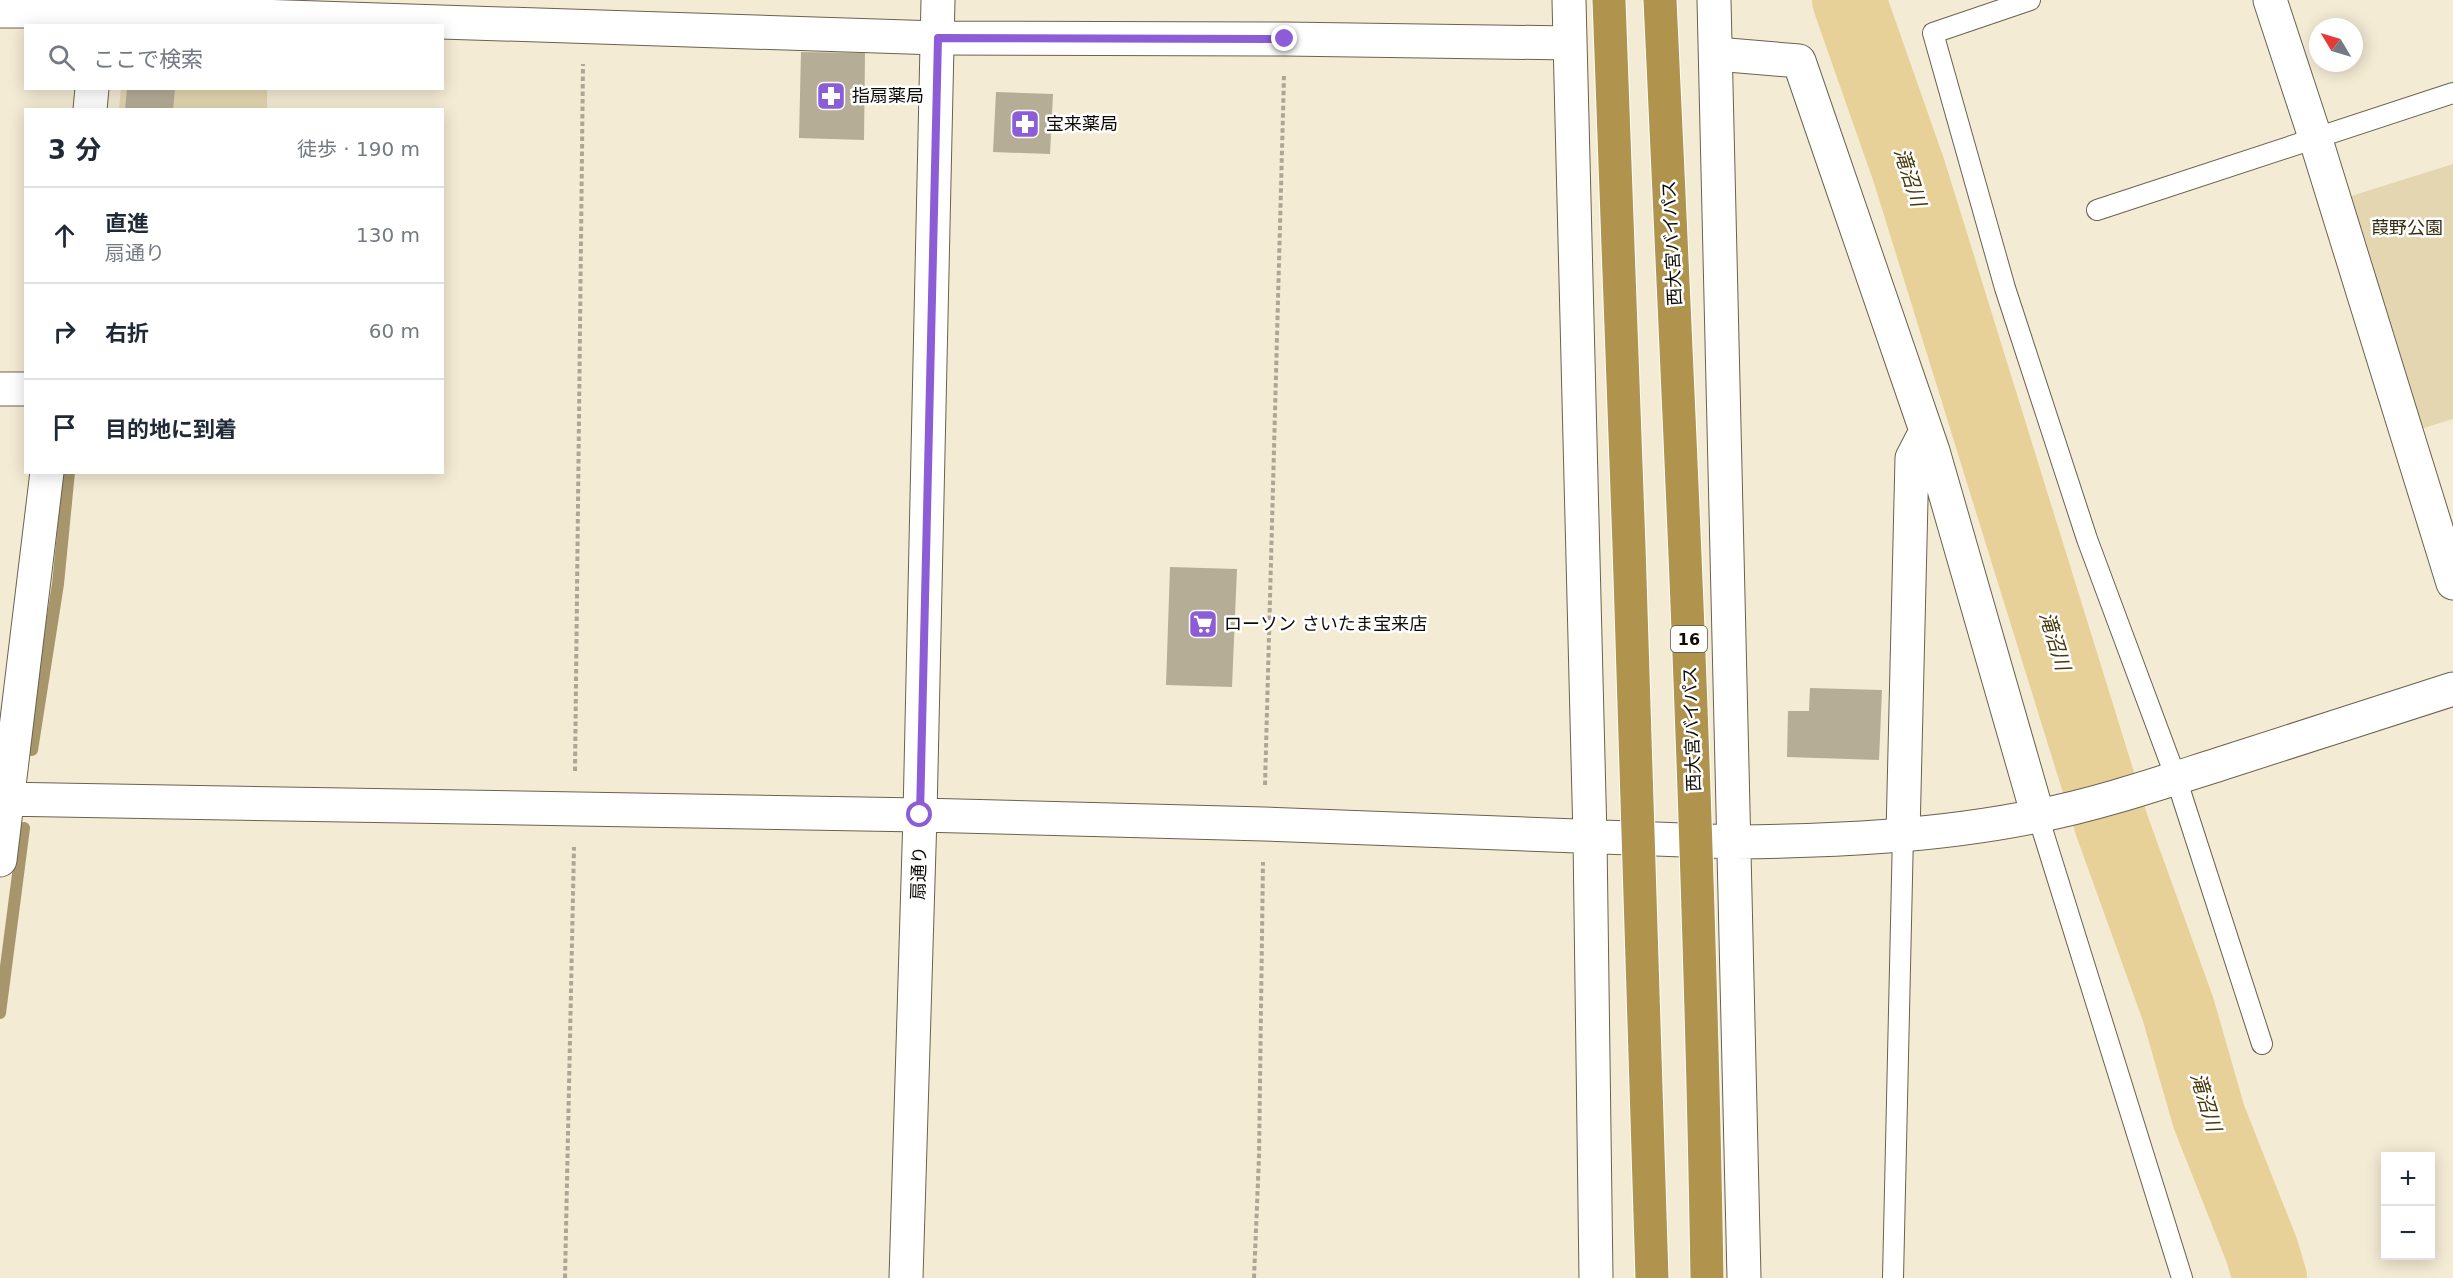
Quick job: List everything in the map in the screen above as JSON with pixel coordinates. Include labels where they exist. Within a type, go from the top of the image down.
[{"type":"highway","points":[[1609,0],[1652,1278]]},
{"type":"highway","name":"西大宮バイパス","points":[[1660,0],[1686,541],[1707,1278]]},
{"type":"street","name":"扇通り","points":[[906,1278],[920,815],[938,0]]},
{"type":"street","points":[[1569,0],[1590,838],[1596,1278]]},
{"type":"street","points":[[1714,0],[1744,1278]]},
{"type":"street","points":[[2270,0],[2315,137],[2453,583]]},
{"type":"street","points":[[2,7],[101,12],[289,9],[583,27],[938,38],[1285,39],[1569,44]]},
{"type":"street","points":[[1716,54],[1799,61],[1926,431],[2052,813]]},
{"type":"street","points":[[90,108],[93,90]]},
{"type":"street","points":[[0,389],[24,389]]},
{"type":"street","points":[[1903,834],[1912,458],[1926,431]]},
{"type":"street","points":[[0,860],[4,799],[47,474]]},
{"type":"street","points":[[4,799],[920,815],[1264,824],[1590,838],[1812,842],[1903,834],[2052,813],[2163,782],[2453,689]]},
{"type":"lane","points":[[2030,0],[1932,33],[2005,288],[2087,538],[2163,782],[2262,1044]]},
{"type":"lane","points":[[2097,210],[2453,93]]},
{"type":"lane","points":[[2052,813],[2182,1278]]},
{"type":"lane","points":[[1893,1278],[1903,834]]},
{"type":"path","points":[[565,1278],[575,808],[583,27]]},
{"type":"path","points":[[1254,1278],[1259,1157],[1264,824],[1285,39]]},
{"type":"green space","points":[[121,90],[267,90],[267,108],[119,108]]},
{"type":"green space","name":"葭野公園","points":[[2453,164],[2453,419],[2421,429],[2348,197]]},
{"type":"building","points":[[801,52],[865,53],[864,140],[799,138]]},
{"type":"building","points":[[127,90],[175,90],[173,108],[125,108]]},
{"type":"building","points":[[996,92],[1053,94],[1050,154],[993,152]]},
{"type":"building","points":[[1170,567],[1237,569],[1232,687],[1166,685]]},
{"type":"building","points":[[1810,688],[1882,690],[1879,760],[1787,757],[1788,711],[1809,711]]},
{"type":"waterway","name":"滝沼川","points":[[1849,0],[1909,171],[2112,826],[2178,1009],[2209,1117],[2262,1251],[2270,1278]]},
{"type":"waterway","points":[[32,750],[58,584],[69,474]]},
{"type":"waterway","points":[[0,1013],[24,828]]},
{"type":"place","name":"指扇薬局","points":[[831,96]]},
{"type":"place","name":"宝来薬局","points":[[1025,124]]},
{"type":"place","name":"ローソン さいたま宝来店","points":[[1203,624]]},
{"type":"route","points":[[920,815],[938,38],[1285,39]]}]
